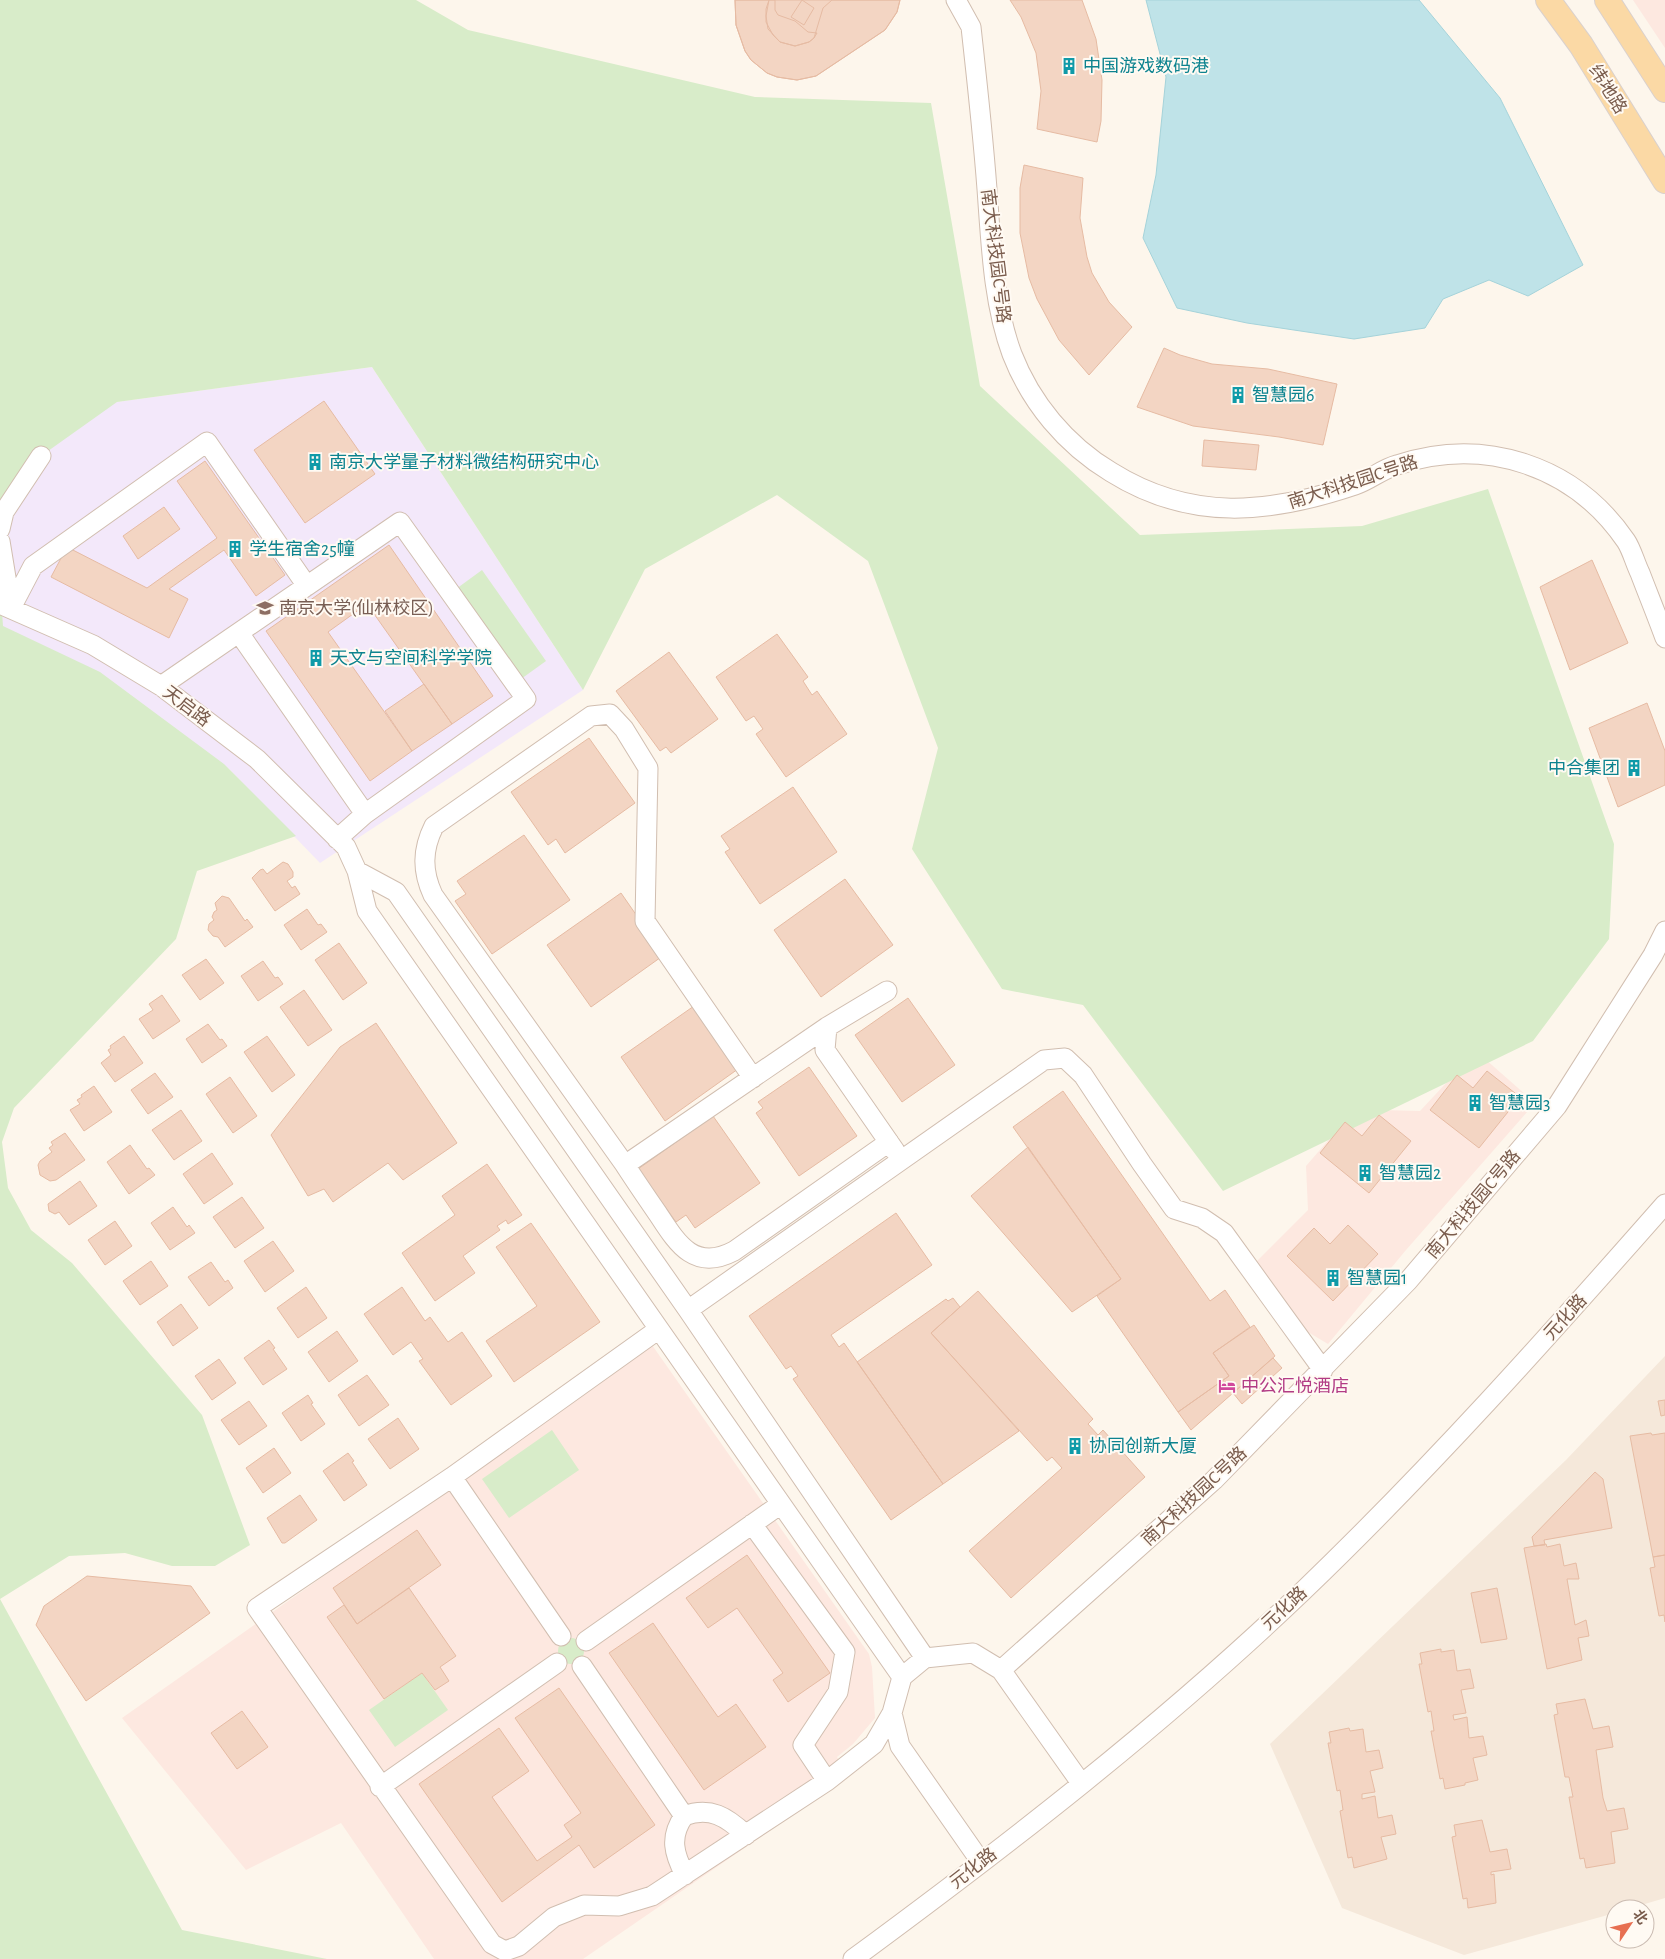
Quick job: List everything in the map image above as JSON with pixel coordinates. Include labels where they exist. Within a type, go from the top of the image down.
[{"type":"main road","name":"纬地路","points":[[1548,0],[1581,45],[1665,181]]},
{"type":"main road","points":[[1607,0],[1665,90]]},
{"type":"street","name":"南大科技园C号路","points":[[956,0],[971,27],[990,222],[1000,308],[1005,331],[1019,369],[1034,398],[1064,436],[1082,452],[1122,479],[1151,493],[1190,504],[1237,509],[1284,505],[1308,499],[1359,483],[1395,465],[1431,456],[1468,452],[1521,461],[1562,480],[1590,501],[1627,543],[1665,638]]},
{"type":"street","points":[[5,606],[33,566],[206,442],[307,586]]},
{"type":"street","points":[[0,529],[4,512],[41,456]]},
{"type":"street","points":[[161,686],[400,522],[526,699],[365,814],[341,843],[357,871],[367,911],[902,1678]]},
{"type":"street","points":[[0,541],[5,606]]},
{"type":"street","name":"天启路","points":[[5,606],[93,645],[161,686],[257,759],[341,843]]},
{"type":"street","points":[[239,633],[365,814]]},
{"type":"street","points":[[753,1078],[645,921],[648,768],[624,729],[610,714],[591,716],[434,826],[426,846],[424,870],[433,895],[679,1245],[701,1257],[718,1257],[734,1251],[889,1142]]},
{"type":"street","points":[[357,871],[396,892],[688,1310],[925,1658]]},
{"type":"street","name":"南大科技园C号路","points":[[1001,1670],[1214,1480],[1408,1281],[1557,1106],[1653,955],[1665,931]]},
{"type":"street","points":[[625,1166],[827,1027],[887,991]]},
{"type":"street","points":[[827,1027],[825,1050],[902,1160]]},
{"type":"street","points":[[688,1310],[1044,1060],[1065,1058],[1083,1075],[1142,1164],[1174,1208],[1202,1218],[1224,1233],[1323,1370]]},
{"type":"street","name":"元化路","points":[[853,1959],[981,1862],[1173,1709],[1302,1592],[1436,1457],[1542,1343],[1665,1204]]},
{"type":"street","points":[[659,1329],[452,1477],[257,1608],[380,1787],[492,1944],[506,1951],[519,1946],[554,1917],[584,1905],[619,1906],[652,1896],[746,1835],[827,1781],[874,1744],[892,1714],[902,1678],[925,1658],[973,1653],[1001,1670],[1081,1783]]},
{"type":"street","points":[[452,1477],[561,1636]]},
{"type":"street","points":[[586,1641],[781,1504]]},
{"type":"street","points":[[752,1524],[845,1652],[838,1692],[803,1745],[827,1781]]},
{"type":"street","points":[[571,1633],[586,1641],[588,1657],[582,1666],[572,1670],[557,1663],[553,1652],[554,1646],[561,1636],[571,1633]]},
{"type":"street","points":[[380,1787],[557,1663]]},
{"type":"street","points":[[582,1666],[684,1816]]},
{"type":"street","points":[[892,1714],[900,1746],[981,1862]]},
{"type":"street","points":[[685,1875],[674,1847],[674,1836],[684,1816],[697,1812],[722,1815],[746,1835]]},
{"type":"shaded area","points":[[1633,0],[1665,0],[1665,48]]},
{"type":"shaded area","name":"南京大学(仙林校区)","points":[[372,367],[583,690],[320,863],[229,769],[0,626],[0,505],[9,410],[117,402]]},
{"type":"shaded area","points":[[1476,1051],[1535,1103],[1406,1250],[1328,1344],[1303,1329],[1256,1262],[1308,1210],[1306,1166],[1345,1121],[1380,1110],[1420,1111]]},
{"type":"shaded area","points":[[652,1345],[869,1654],[872,1667],[875,1718],[853,1744],[837,1757],[849,1776],[583,1959],[434,1959],[341,1823],[246,1870],[122,1718]]},
{"type":"shaded area","points":[[1665,1356],[1665,1898],[1655,1901],[1655,1899],[1605,1899],[1605,1916],[1464,1955],[1342,1908],[1270,1744],[1566,1460]]},
{"type":"green space","points":[[0,0],[416,0],[468,30],[755,97],[931,103],[980,386],[1140,535],[1362,526],[1488,489],[1614,844],[1609,939],[1533,1041],[1223,1191],[1083,1005],[1002,989],[912,849],[938,748],[868,561],[777,495],[645,569],[583,690],[372,367],[117,402],[41,456],[35,448],[0,505]]},
{"type":"green space","points":[[482,570],[546,661],[521,679],[456,589]]},
{"type":"green space","points":[[0,583],[3,626],[100,672],[224,764],[296,836],[197,871],[176,939],[14,1108],[2,1142],[8,1188],[31,1230],[72,1263],[202,1415],[250,1545],[215,1566],[172,1566],[125,1553],[69,1556],[0,1599]]},
{"type":"green space","points":[[552,1430],[579,1470],[509,1518],[482,1479]]},
{"type":"green space","points":[[0,1599],[182,1930],[327,1959],[0,1959]]},
{"type":"green space","points":[[571,1638],[580,1642],[584,1651],[580,1660],[571,1664],[562,1660],[558,1651],[562,1642]]},
{"type":"green space","points":[[422,1673],[448,1710],[395,1747],[369,1710]]},
{"type":"water","points":[[1146,0],[1419,0],[1500,98],[1583,265],[1528,296],[1489,280],[1443,299],[1425,328],[1354,339],[1247,323],[1177,308],[1143,238],[1156,175],[1166,77]]},
{"type":"building","points":[[735,0],[769,0],[766,16],[768,29],[780,42],[795,46],[809,42],[814,38],[823,8],[832,0],[900,0],[897,12],[885,30],[816,76],[797,80],[777,77],[767,73],[751,60],[745,51],[736,25]]},
{"type":"building","points":[[735,0],[900,0],[897,12],[885,30],[816,76],[797,80],[777,77],[767,73],[751,60],[745,51],[736,25]]},
{"type":"building","points":[[769,0],[775,0],[775,10],[778,15],[795,21],[808,32],[817,33],[814,38],[809,42],[795,46],[780,42],[773,35],[766,22],[766,9]]},
{"type":"building","points":[[802,0],[814,8],[804,25],[791,17]]},
{"type":"building","name":"中国游戏数码港","points":[[1010,0],[1082,0],[1096,39],[1102,80],[1101,121],[1097,142],[1037,129],[1041,91],[1036,53],[1021,17]]},
{"type":"building","points":[[1024,165],[1083,178],[1080,218],[1092,273],[1109,302],[1132,327],[1089,375],[1059,340],[1037,299],[1029,278],[1020,233],[1020,188]]},
{"type":"building","name":"智慧园6","points":[[1164,348],[1180,355],[1212,364],[1268,369],[1337,384],[1323,445],[1279,437],[1193,426],[1137,407]]},
{"type":"building","name":"南京大学量子材料微结构研究中心","points":[[324,401],[375,474],[305,523],[254,450]]},
{"type":"building","points":[[1204,440],[1259,445],[1256,470],[1202,466]]},
{"type":"building","name":"学生宿舍25幢","points":[[205,461],[285,575],[256,596],[224,550],[169,589],[188,599],[169,638],[51,577],[67,547],[147,588],[217,538],[177,481]]},
{"type":"building","points":[[164,507],[180,529],[138,559],[123,536]]},
{"type":"building","name":"天文与空间科学学院","points":[[389,545],[493,696],[452,724],[367,604],[328,632],[412,751],[370,781],[266,631]]},
{"type":"building","points":[[1592,560],[1628,643],[1570,670],[1540,587]]},
{"type":"building","points":[[777,634],[808,677],[803,681],[812,695],[817,691],[847,734],[786,777],[756,734],[763,729],[754,716],[746,721],[716,677]]},
{"type":"building","points":[[669,652],[718,719],[671,753],[666,747],[660,751],[616,691]]},
{"type":"building","points":[[424,684],[452,724],[412,751],[385,711]]},
{"type":"building","name":"中合集团","points":[[1647,703],[1665,751],[1665,785],[1618,807],[1589,728]]},
{"type":"building","points":[[589,738],[635,803],[565,853],[556,839],[548,845],[511,792]]},
{"type":"building","points":[[793,787],[837,852],[760,904],[725,852],[730,849],[721,836]]},
{"type":"building","points":[[524,835],[570,900],[492,954],[455,901],[466,894],[457,881]]},
{"type":"building","points":[[283,862],[288,864],[293,872],[293,877],[287,881],[292,888],[295,886],[300,894],[275,911],[252,878],[260,870],[263,869],[267,874]]},
{"type":"building","points":[[845,879],[893,945],[821,997],[774,930]]},
{"type":"building","points":[[621,893],[664,955],[591,1007],[547,945]]},
{"type":"building","points":[[222,896],[229,898],[245,921],[247,919],[253,927],[225,947],[218,937],[213,936],[208,930],[209,924],[214,920],[212,917],[214,912],[217,910],[215,903]]},
{"type":"building","points":[[307,909],[318,925],[321,924],[327,932],[301,950],[284,925]]},
{"type":"building","points":[[339,943],[367,983],[343,1000],[315,960]]},
{"type":"building","points":[[206,959],[224,983],[200,1000],[182,975]]},
{"type":"building","points":[[263,961],[275,978],[278,977],[283,984],[258,1001],[241,976]]},
{"type":"building","points":[[304,990],[332,1030],[308,1046],[280,1007]]},
{"type":"building","points":[[162,995],[180,1021],[153,1039],[139,1019],[153,1010],[149,1004]]},
{"type":"building","points":[[908,998],[955,1065],[902,1102],[855,1035]]},
{"type":"building","points":[[694,1006],[738,1069],[665,1121],[621,1057]]},
{"type":"building","points":[[376,1023],[457,1143],[403,1180],[388,1163],[333,1202],[324,1189],[308,1196],[271,1135],[340,1047]]},
{"type":"building","points":[[208,1024],[227,1046],[202,1063],[186,1039]]},
{"type":"building","points":[[124,1036],[143,1063],[115,1082],[101,1063],[111,1055],[108,1050],[111,1048],[110,1046]]},
{"type":"building","points":[[267,1036],[295,1075],[272,1092],[244,1052]]},
{"type":"building","points":[[809,1067],[857,1136],[799,1176],[756,1113],[763,1108],[758,1102]]},
{"type":"building","name":"智慧园3","points":[[1487,1071],[1520,1097],[1479,1148],[1430,1110],[1457,1075],[1473,1088]]},
{"type":"building","points":[[155,1073],[173,1097],[148,1114],[131,1090]]},
{"type":"building","points":[[230,1077],[257,1116],[233,1133],[206,1094]]},
{"type":"building","points":[[94,1086],[112,1112],[84,1131],[70,1110],[80,1104],[77,1100],[82,1097],[81,1095]]},
{"type":"building","points":[[1063,1091],[1210,1301],[1225,1290],[1250,1327],[1213,1353],[1229,1376],[1178,1412],[1097,1296],[1121,1279],[1013,1127]]},
{"type":"building","points":[[181,1110],[202,1141],[174,1160],[152,1130]]},
{"type":"building","name":"智慧园2","points":[[1379,1115],[1411,1141],[1369,1193],[1320,1153],[1345,1122],[1362,1136]]},
{"type":"building","points":[[713,1116],[760,1183],[695,1228],[686,1215],[676,1222],[638,1169]]},
{"type":"building","points":[[65,1133],[85,1160],[56,1180],[50,1181],[40,1175],[38,1165],[40,1161],[52,1152],[49,1148],[53,1145],[51,1142]]},
{"type":"building","points":[[130,1145],[147,1169],[149,1168],[155,1175],[129,1194],[107,1162]]},
{"type":"building","points":[[1028,1147],[1121,1279],[1072,1312],[971,1196]]},
{"type":"building","points":[[212,1153],[233,1184],[204,1204],[183,1174]]},
{"type":"building","points":[[487,1164],[522,1215],[508,1224],[506,1220],[497,1226],[500,1230],[463,1256],[475,1273],[435,1301],[402,1253],[455,1215],[442,1196]]},
{"type":"building","points":[[80,1181],[97,1206],[69,1225],[59,1212],[55,1214],[49,1211],[48,1204]]},
{"type":"building","points":[[242,1197],[264,1228],[235,1248],[213,1217]]},
{"type":"building","points":[[173,1207],[187,1227],[189,1225],[195,1233],[170,1250],[151,1223]]},
{"type":"building","points":[[896,1213],[932,1265],[831,1335],[839,1347],[844,1343],[943,1484],[891,1520],[793,1379],[798,1376],[791,1366],[786,1369],[749,1316]]},
{"type":"building","points":[[115,1221],[132,1246],[105,1265],[88,1240]]},
{"type":"building","points":[[531,1223],[600,1322],[514,1382],[486,1341],[537,1306],[496,1247]]},
{"type":"building","name":"智慧园1","points":[[1348,1225],[1378,1254],[1333,1301],[1287,1256],[1314,1228],[1330,1244]]},
{"type":"building","points":[[273,1241],[294,1271],[265,1292],[244,1261]]},
{"type":"building","points":[[151,1261],[168,1286],[140,1305],[123,1281]]},
{"type":"building","points":[[211,1262],[225,1282],[228,1280],[233,1288],[209,1306],[188,1277]]},
{"type":"building","points":[[306,1287],[327,1318],[298,1338],[277,1308]]},
{"type":"building","points":[[402,1287],[425,1321],[430,1317],[448,1342],[462,1332],[492,1376],[451,1405],[419,1361],[423,1359],[411,1342],[393,1355],[364,1314]]},
{"type":"building","name":"协同创新大厦","points":[[978,1291],[1093,1419],[1088,1424],[1098,1435],[1103,1430],[1145,1477],[1011,1598],[969,1551],[1062,1468],[1052,1457],[1047,1461],[931,1333]]},
{"type":"building","points":[[953,1298],[960,1307],[931,1333],[1019,1431],[943,1484],[857,1362],[946,1299],[948,1301]]},
{"type":"building","points":[[181,1304],[198,1328],[173,1346],[157,1322]]},
{"type":"building","points":[[1254,1325],[1275,1356],[1191,1430],[1178,1412],[1229,1376],[1213,1353]]},
{"type":"building","points":[[337,1331],[358,1361],[329,1382],[308,1352]]},
{"type":"building","points":[[269,1340],[287,1369],[263,1385],[244,1358]]},
{"type":"building","points":[[1273,1358],[1282,1368],[1242,1404],[1233,1393]]},
{"type":"building","points":[[219,1359],[236,1383],[212,1400],[195,1376]]},
{"type":"building","points":[[367,1375],[389,1405],[359,1426],[338,1395]]},
{"type":"building","points":[[308,1395],[313,1403],[311,1404],[325,1424],[301,1441],[282,1413]]},
{"type":"building","points":[[1665,1400],[1665,1415],[1661,1416],[1658,1401]]},
{"type":"building","points":[[249,1401],[267,1426],[239,1445],[221,1420]]},
{"type":"building","points":[[398,1418],[419,1449],[390,1469],[368,1439]]},
{"type":"building","points":[[1651,1433],[1652,1435],[1665,1433],[1665,1555],[1653,1557],[1630,1436]]},
{"type":"building","points":[[274,1448],[291,1473],[263,1493],[246,1468]]},
{"type":"building","points":[[348,1453],[367,1485],[344,1501],[323,1471]]},
{"type":"building","points":[[1595,1472],[1603,1479],[1612,1528],[1544,1540],[1545,1545],[1534,1546],[1532,1537]]},
{"type":"building","points":[[300,1495],[317,1520],[285,1543],[282,1543],[267,1518]]},
{"type":"building","points":[[417,1530],[441,1565],[357,1624],[333,1588]]},
{"type":"building","points":[[1546,1544],[1547,1547],[1560,1544],[1564,1566],[1576,1563],[1579,1579],[1567,1579],[1575,1625],[1586,1620],[1589,1636],[1578,1638],[1582,1660],[1547,1669],[1524,1548]]},
{"type":"building","points":[[747,1555],[830,1673],[788,1702],[773,1680],[783,1673],[737,1608],[708,1628],[686,1598]]},
{"type":"building","points":[[1665,1555],[1665,1622],[1664,1615],[1659,1616],[1650,1568],[1655,1567],[1653,1557]]},
{"type":"building","points":[[87,1576],[191,1586],[210,1613],[86,1701],[36,1625],[44,1606]]},
{"type":"building","points":[[409,1588],[456,1656],[440,1667],[449,1681],[435,1690],[422,1673],[384,1699],[327,1617],[344,1605],[357,1624]]},
{"type":"building","points":[[1497,1588],[1507,1639],[1481,1643],[1471,1593]]},
{"type":"building","points":[[653,1623],[718,1717],[736,1704],[766,1747],[704,1790],[609,1653]]},
{"type":"building","points":[[1441,1649],[1441,1652],[1454,1650],[1457,1671],[1470,1669],[1474,1688],[1461,1690],[1466,1713],[1453,1715],[1454,1720],[1467,1717],[1469,1738],[1483,1736],[1487,1755],[1473,1758],[1478,1780],[1445,1789],[1443,1778],[1440,1779],[1431,1731],[1434,1731],[1431,1711],[1428,1712],[1419,1664],[1422,1664],[1420,1653]]},
{"type":"building","points":[[559,1688],[655,1825],[594,1868],[579,1845],[502,1902],[419,1784],[499,1728],[529,1771],[492,1797],[537,1861],[572,1837],[564,1825],[581,1813],[515,1718]]},
{"type":"building","points":[[1585,1699],[1593,1729],[1609,1726],[1613,1747],[1596,1750],[1603,1798],[1607,1811],[1624,1808],[1628,1829],[1611,1832],[1615,1863],[1586,1868],[1584,1858],[1580,1859],[1569,1797],[1573,1797],[1569,1777],[1565,1777],[1554,1715],[1558,1714],[1556,1704]]},
{"type":"building","points":[[242,1711],[268,1747],[237,1769],[211,1733]]},
{"type":"building","points":[[1349,1728],[1350,1731],[1363,1729],[1366,1752],[1379,1750],[1383,1768],[1370,1771],[1375,1792],[1362,1794],[1362,1799],[1375,1796],[1378,1818],[1392,1815],[1396,1834],[1381,1837],[1387,1859],[1354,1868],[1352,1857],[1348,1858],[1340,1811],[1343,1810],[1340,1790],[1337,1791],[1328,1743],[1331,1743],[1329,1732]]},
{"type":"building","points":[[1482,1820],[1490,1852],[1507,1849],[1511,1869],[1491,1872],[1491,1875],[1494,1874],[1496,1903],[1468,1908],[1467,1898],[1463,1899],[1452,1837],[1456,1836],[1454,1825]]},
{"type":"place","name":"中国游戏数码港","points":[[1069,66]]},
{"type":"place","name":"智慧园6","points":[[1238,395]]},
{"type":"place","name":"南京大学量子材料微结构研究中心","points":[[315,462]]},
{"type":"place","name":"学生宿舍25幢","points":[[235,549]]},
{"type":"place","name":"南京大学(仙林校区)","points":[[265,608]]},
{"type":"place","name":"天文与空间科学学院","points":[[316,658]]},
{"type":"place","name":"中合集团","points":[[1634,768]]},
{"type":"place","name":"智慧园3","points":[[1475,1103]]},
{"type":"place","name":"智慧园2","points":[[1365,1173]]},
{"type":"place","name":"智慧园1","points":[[1333,1278]]},
{"type":"place","name":"中公汇悦酒店","points":[[1227,1386]]},
{"type":"place","name":"协同创新大厦","points":[[1075,1446]]}]
